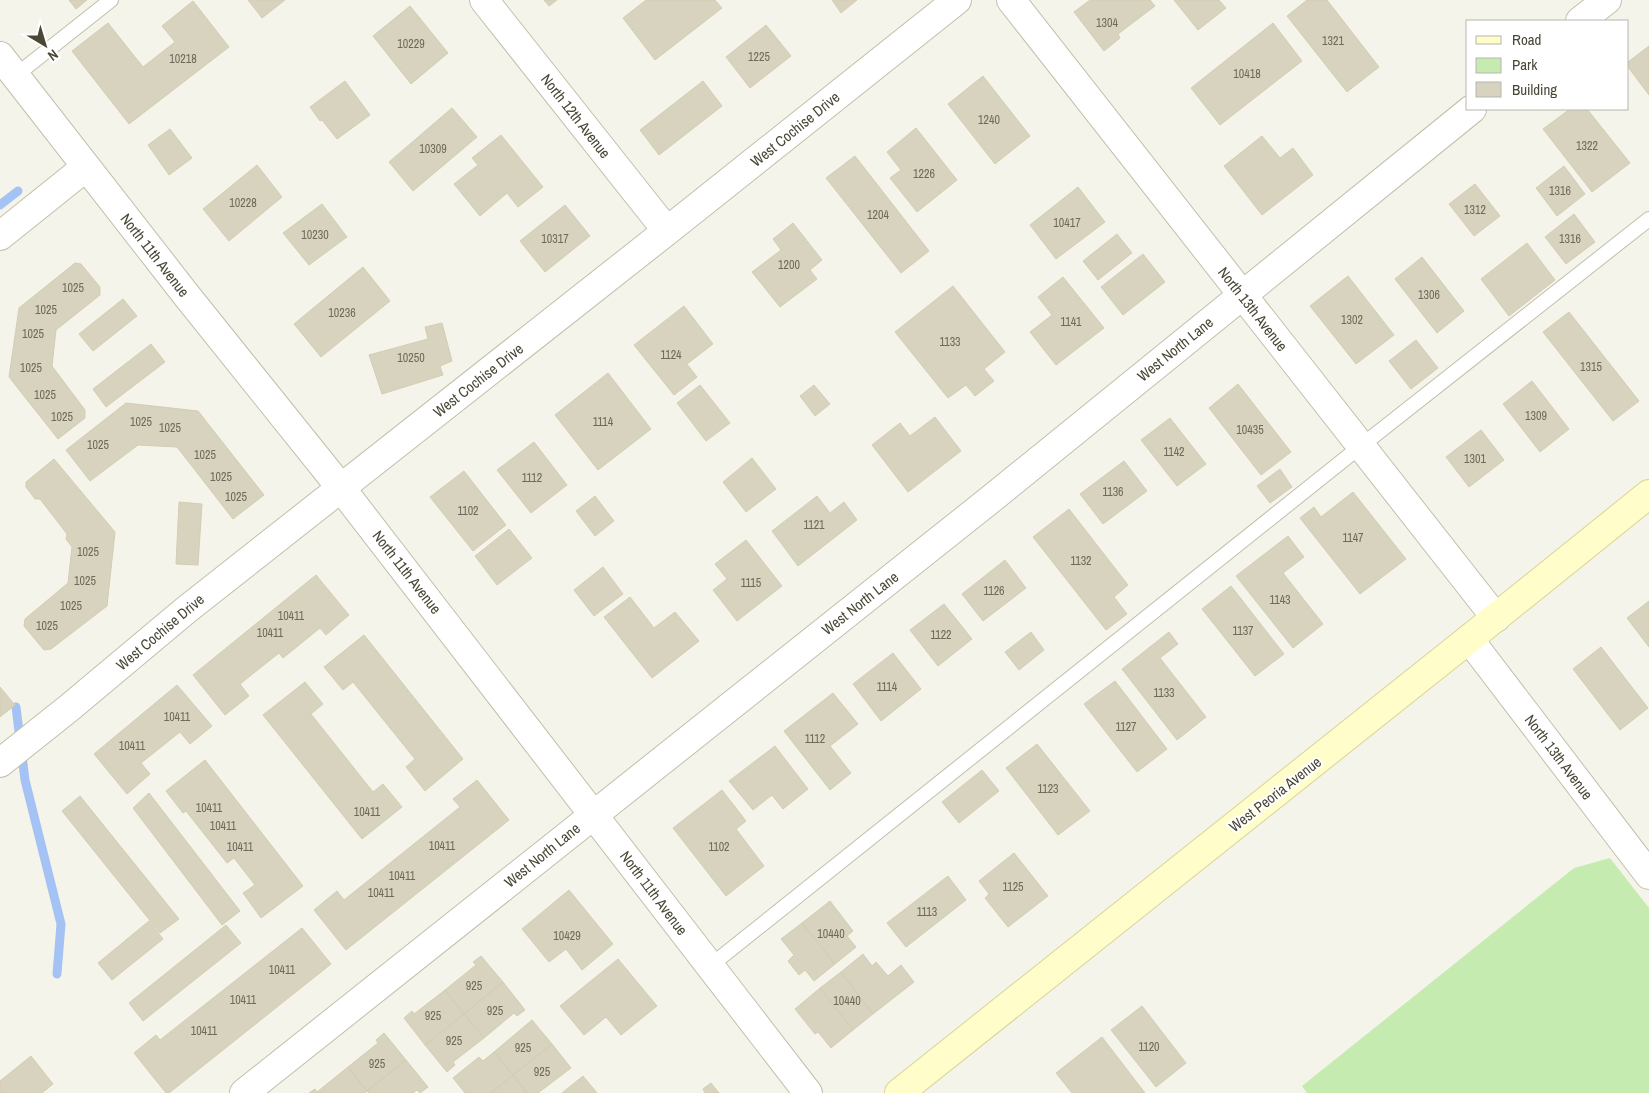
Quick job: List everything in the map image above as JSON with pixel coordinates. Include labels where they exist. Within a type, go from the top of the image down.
[{"type":"main road","name":"West Peoria Avenue","points":[[899,1093],[1470,640],[1649,494]]},
{"type":"street","name":"North 12th Avenue","points":[[484,0],[667,231]]},
{"type":"street","name":"West Cochise Drive","points":[[0,763],[186,610],[957,0]]},
{"type":"street","name":"North 13th Avenue","points":[[1011,0],[1496,618]]},
{"type":"street","points":[[1581,20],[1607,0]]},
{"type":"street","name":"North 11th Avenue","points":[[8,66],[341,488],[808,1093]]},
{"type":"street","name":"West North Lane","points":[[244,1093],[984,505],[1471,110]]},
{"type":"street","points":[[0,236],[86,167]]},
{"type":"street","name":"North 13th Avenue","points":[[1470,640],[1649,875]]},
{"type":"lane","points":[[8,66],[111,0]]},
{"type":"lane","points":[[710,966],[1361,446],[1649,219]]},
{"type":"green space","points":[[1610,858],[1649,908],[1649,1093],[1307,1093],[1302,1086],[1574,868]]},
{"type":"building","points":[[69,0],[87,0],[76,9]]},
{"type":"building","points":[[248,0],[285,0],[262,18]]},
{"type":"building","points":[[544,0],[557,0],[549,6]]},
{"type":"building","points":[[646,0],[715,0],[722,8],[655,60],[623,18]]},
{"type":"building","points":[[832,0],[857,0],[841,13]]},
{"type":"building","points":[[1090,0],[1150,0],[1155,6],[1118,34],[1120,38],[1104,51],[1074,12]]},
{"type":"building","points":[[1174,0],[1219,0],[1226,8],[1198,30]]},
{"type":"building","points":[[1307,0],[1327,0],[1379,67],[1347,92],[1287,16]]},
{"type":"building","points":[[193,1],[229,47],[129,124],[72,51],[108,23],[143,67],[175,42],[162,26]]},
{"type":"building","points":[[410,6],[448,53],[411,84],[373,36]]},
{"type":"building","points":[[1273,23],[1302,61],[1220,125],[1191,88]]},
{"type":"building","points":[[766,25],[791,56],[750,88],[726,57]]},
{"type":"building","points":[[1649,46],[1649,95],[1629,68],[1629,61]]},
{"type":"building","points":[[983,76],[1030,136],[995,164],[948,104]]},
{"type":"building","points":[[345,81],[370,115],[337,139],[310,107]]},
{"type":"building","points":[[703,81],[722,106],[659,155],[640,130]]},
{"type":"building","points":[[452,108],[477,137],[413,191],[389,162]]},
{"type":"building","points":[[1569,110],[1588,110],[1630,163],[1592,192],[1543,129]]},
{"type":"building","points":[[916,128],[957,180],[917,212],[890,178],[901,170],[887,152]]},
{"type":"building","points":[[170,129],[192,158],[169,175],[148,145]]},
{"type":"building","points":[[501,135],[543,187],[518,207],[507,193],[480,216],[454,184],[478,165],[472,158]]},
{"type":"building","points":[[1262,136],[1280,158],[1293,148],[1313,175],[1262,215],[1224,166]]},
{"type":"building","points":[[855,156],[929,251],[901,273],[826,178]]},
{"type":"building","points":[[257,165],[282,197],[229,241],[203,209]]},
{"type":"building","points":[[1564,166],[1585,194],[1557,216],[1536,188]]},
{"type":"building","points":[[1475,184],[1500,216],[1474,236],[1449,204]]},
{"type":"building","points":[[1078,187],[1105,222],[1056,259],[1030,225]]},
{"type":"building","points":[[322,204],[347,237],[309,265],[283,233]]},
{"type":"building","points":[[565,205],[590,236],[545,272],[520,241]]},
{"type":"building","points":[[1574,214],[1595,242],[1566,264],[1545,237]]},
{"type":"building","points":[[793,223],[822,260],[810,270],[817,279],[780,307],[752,272],[781,250],[773,239]]},
{"type":"building","points":[[1117,234],[1132,253],[1098,280],[1083,261]]},
{"type":"building","points":[[1527,243],[1555,280],[1509,316],[1481,279]]},
{"type":"building","points":[[1143,254],[1165,282],[1123,315],[1101,287]]},
{"type":"building","points":[[1422,257],[1464,311],[1437,333],[1395,279]]},
{"type":"building","points":[[75,263],[81,264],[100,287],[100,295],[56,330],[52,366],[85,410],[85,418],[58,439],[9,377],[19,308]]},
{"type":"building","points":[[363,267],[390,301],[321,357],[294,324]]},
{"type":"building","points":[[1348,276],[1394,335],[1356,364],[1310,306]]},
{"type":"building","points":[[1063,277],[1104,328],[1056,365],[1030,332],[1052,315],[1038,297]]},
{"type":"building","points":[[953,286],[1005,352],[984,369],[994,381],[975,396],[966,385],[948,398],[895,332]]},
{"type":"building","points":[[123,299],[137,316],[93,351],[79,334]]},
{"type":"building","points":[[684,306],[713,344],[687,364],[697,377],[674,395],[634,345]]},
{"type":"building","points":[[1569,312],[1639,401],[1613,421],[1543,332]]},
{"type":"building","points":[[442,323],[452,361],[440,366],[443,375],[382,394],[369,355],[428,339],[425,327]]},
{"type":"building","points":[[1416,340],[1438,368],[1411,389],[1389,361]]},
{"type":"building","points":[[151,344],[165,362],[106,407],[93,389]]},
{"type":"building","points":[[608,373],[651,429],[598,470],[555,415]]},
{"type":"building","points":[[1532,381],[1569,429],[1540,452],[1503,404]]},
{"type":"building","points":[[1238,384],[1291,452],[1261,475],[1209,408]]},
{"type":"building","points":[[700,385],[730,423],[706,441],[677,403]]},
{"type":"building","points":[[814,385],[830,404],[815,416],[800,396]]},
{"type":"building","points":[[126,403],[198,411],[264,495],[233,519],[177,447],[138,445],[90,481],[66,450]]},
{"type":"building","points":[[935,417],[961,451],[908,492],[872,445],[900,423],[910,436]]},
{"type":"building","points":[[1170,418],[1206,464],[1177,486],[1141,440]]},
{"type":"building","points":[[1481,430],[1504,460],[1469,487],[1446,457]]},
{"type":"building","points":[[534,442],[567,485],[531,513],[497,470]]},
{"type":"building","points":[[752,458],[776,489],[746,512],[723,482]]},
{"type":"building","points":[[54,459],[115,532],[107,606],[51,649],[44,650],[24,626],[25,619],[68,583],[72,547],[66,539],[67,534],[40,499],[35,499],[26,487],[26,482]]},
{"type":"building","points":[[1124,461],[1147,491],[1103,524],[1080,494]]},
{"type":"building","points":[[1280,469],[1292,487],[1270,503],[1257,486]]},
{"type":"building","points":[[464,471],[506,525],[473,551],[430,497]]},
{"type":"building","points":[[1353,492],[1406,559],[1360,594],[1300,518],[1314,507],[1321,517]]},
{"type":"building","points":[[595,496],[614,521],[595,536],[576,511]]},
{"type":"building","points":[[817,496],[830,513],[844,502],[857,520],[798,566],[772,531]]},
{"type":"building","points":[[179,502],[202,504],[198,565],[176,564]]},
{"type":"building","points":[[1069,509],[1128,585],[1114,597],[1127,614],[1106,630],[1033,537]]},
{"type":"building","points":[[509,529],[532,558],[497,585],[475,556]]},
{"type":"building","points":[[1288,536],[1304,557],[1283,573],[1323,624],[1293,648],[1236,576]]},
{"type":"building","points":[[746,540],[782,586],[737,621],[713,590],[727,579],[715,564]]},
{"type":"building","points":[[1005,560],[1026,588],[983,621],[962,594]]},
{"type":"building","points":[[603,567],[623,594],[594,616],[574,590]]},
{"type":"building","points":[[316,575],[349,615],[326,635],[320,628],[283,658],[279,653],[240,684],[249,696],[225,715],[193,675]]},
{"type":"building","points":[[1231,586],[1284,654],[1255,676],[1202,609]]},
{"type":"building","points":[[630,597],[654,628],[675,612],[699,641],[652,678],[604,617]]},
{"type":"building","points":[[1649,601],[1649,647],[1627,618]]},
{"type":"building","points":[[944,604],[972,639],[938,666],[910,630]]},
{"type":"building","points":[[1031,632],[1044,650],[1019,670],[1005,652]]},
{"type":"building","points":[[1169,632],[1178,644],[1160,658],[1206,717],[1177,740],[1122,669]]},
{"type":"building","points":[[364,635],[463,759],[425,791],[406,767],[415,759],[353,682],[343,690],[324,667]]},
{"type":"building","points":[[1601,647],[1648,708],[1620,730],[1573,669]]},
{"type":"building","points":[[893,653],[921,689],[881,721],[853,684]]},
{"type":"building","points":[[1115,681],[1167,749],[1137,772],[1084,704]]},
{"type":"building","points":[[305,682],[323,704],[311,714],[373,792],[383,784],[402,807],[362,839],[263,715]]},
{"type":"building","points":[[177,685],[212,726],[190,744],[180,732],[141,763],[150,774],[127,794],[94,754]]},
{"type":"building","points":[[0,687],[15,705],[0,717]]},
{"type":"building","points":[[833,693],[858,724],[830,746],[851,773],[830,790],[784,731]]},
{"type":"building","points":[[1037,744],[1090,811],[1058,835],[1006,768]]},
{"type":"building","points":[[775,746],[808,789],[783,809],[772,795],[753,810],[729,781]]},
{"type":"building","points":[[205,760],[303,886],[261,918],[243,893],[255,885],[234,858],[227,863],[186,811],[183,813],[166,791]]},
{"type":"building","points":[[982,770],[999,791],[959,823],[942,802]]},
{"type":"building","points":[[477,780],[509,820],[346,950],[314,910],[337,891],[344,900],[460,807],[453,799]]},
{"type":"building","points":[[722,790],[746,821],[736,829],[764,866],[726,896],[673,828]]},
{"type":"building","points":[[149,793],[240,911],[222,925],[133,808]]},
{"type":"building","points":[[80,796],[179,919],[160,933],[62,811]]},
{"type":"building","points":[[1014,853],[1048,896],[1008,927],[985,898],[989,894],[979,881]]},
{"type":"building","points":[[948,876],[966,900],[906,947],[887,923]]},
{"type":"building","points":[[569,890],[613,944],[582,970],[566,949],[549,962],[522,929]]},
{"type":"building","points":[[830,901],[853,931],[847,936],[856,947],[835,964],[802,923]]},
{"type":"building","points":[[149,921],[163,939],[112,980],[98,963]]},
{"type":"building","points":[[802,923],[835,964],[814,981],[805,970],[799,975],[788,961],[794,955],[781,939]]},
{"type":"building","points":[[226,925],[241,943],[143,1021],[129,1003]]},
{"type":"building","points":[[302,928],[331,964],[169,1093],[166,1093],[134,1053],[156,1035],[160,1040]]},
{"type":"building","points":[[863,954],[872,966],[876,962],[888,976],[901,965],[914,982],[873,1014],[841,972]]},
{"type":"building","points":[[481,956],[503,982],[464,1014],[445,990],[476,965],[473,962]]},
{"type":"building","points":[[618,959],[657,1006],[621,1035],[606,1017],[584,1035],[560,1006]]},
{"type":"building","points":[[841,972],[873,1014],[853,1030],[820,988]]},
{"type":"building","points":[[503,982],[525,1010],[517,1016],[514,1013],[484,1038],[464,1014]]},
{"type":"building","points":[[820,988],[853,1030],[831,1048],[818,1032],[815,1034],[795,1009]]},
{"type":"building","points":[[445,990],[464,1014],[425,1045],[404,1018],[412,1011],[414,1014]]},
{"type":"building","points":[[1142,1006],[1186,1063],[1156,1087],[1111,1030]]},
{"type":"building","points":[[464,1014],[484,1038],[453,1062],[455,1065],[447,1072],[425,1045]]},
{"type":"building","points":[[532,1020],[552,1044],[513,1075],[494,1052]]},
{"type":"building","points":[[384,1033],[406,1060],[367,1091],[348,1067],[378,1043],[376,1040]]},
{"type":"building","points":[[1102,1037],[1145,1093],[1072,1093],[1056,1073]]},
{"type":"building","points":[[552,1044],[571,1068],[538,1093],[527,1093],[513,1075]]},
{"type":"building","points":[[494,1052],[513,1075],[491,1093],[465,1093],[453,1078],[479,1057],[483,1061]]},
{"type":"building","points":[[31,1056],[53,1084],[42,1093],[0,1093],[0,1081]]},
{"type":"building","points":[[406,1060],[428,1087],[420,1093],[417,1090],[413,1093],[369,1093],[367,1091]]},
{"type":"building","points":[[348,1067],[367,1091],[365,1093],[309,1093],[315,1089],[317,1092]]},
{"type":"building","points":[[513,1075],[527,1093],[491,1093]]},
{"type":"building","points":[[583,1076],[597,1093],[562,1093]]},
{"type":"building","points":[[711,1083],[719,1093],[705,1093],[703,1089]]},
{"type":"waterway","points":[[0,205],[18,191]]},
{"type":"waterway","points":[[16,707],[25,780],[61,924],[57,974]]}]
